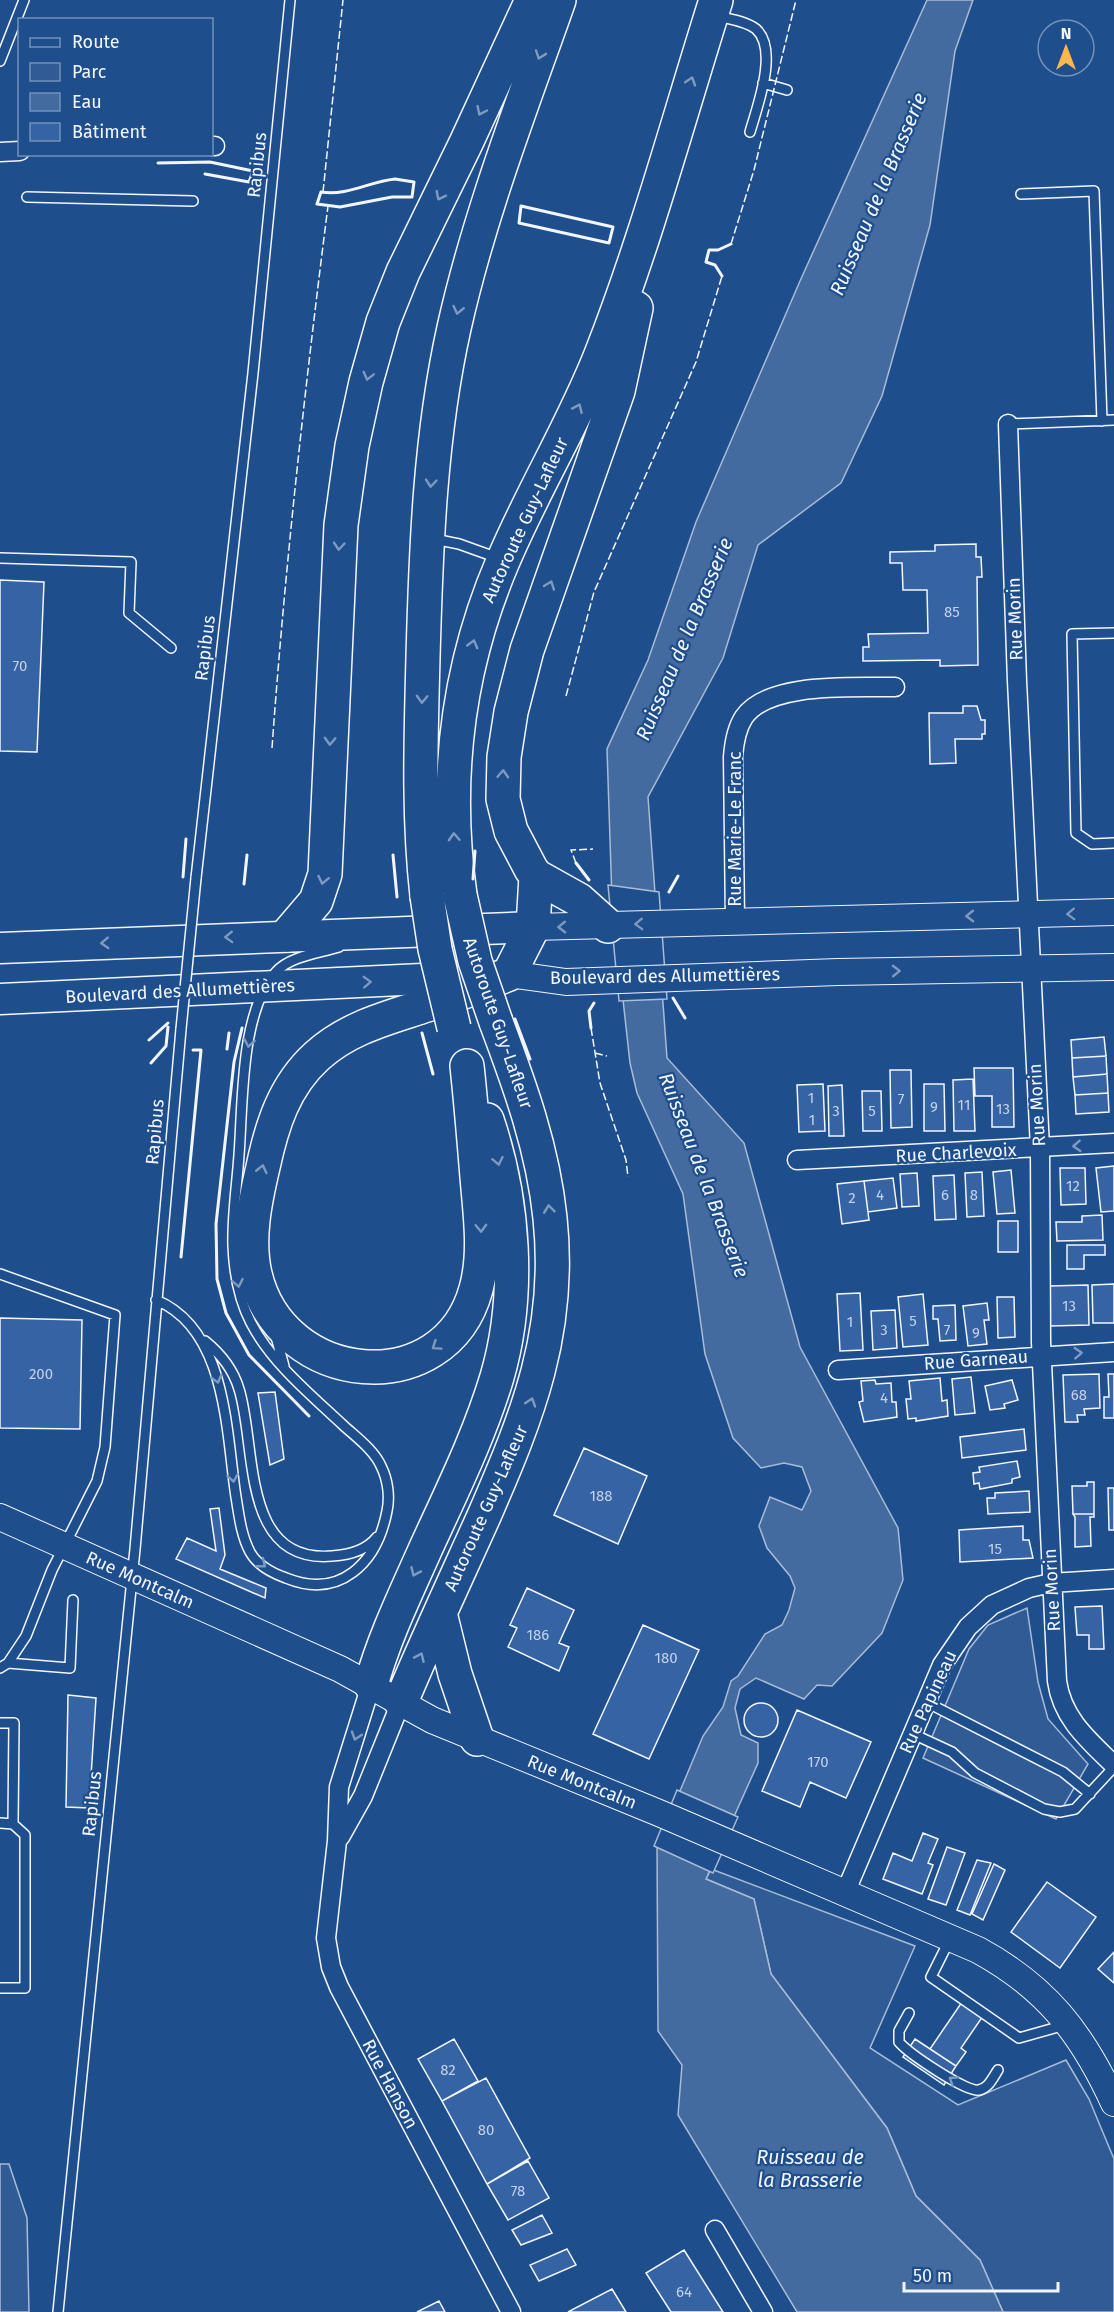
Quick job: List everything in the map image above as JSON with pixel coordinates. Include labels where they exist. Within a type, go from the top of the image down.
[{"type":"highway","points":[[287,935],[316,900],[325,874],[340,535],[352,446],[372,361],[406,264],[466,143],[532,0]]},
{"type":"highway","name":"Autoroute Guy-Lafleur","points":[[371,1685],[386,1636],[484,1416],[498,1374],[507,1326],[510,1265],[505,1198],[491,1132],[454,1028],[437,960],[427,896],[421,835],[421,774],[427,539],[436,424],[461,298],[499,171],[559,0]]},
{"type":"highway","name":"Autoroute Guy-Lafleur","points":[[401,1702],[519,1436],[538,1376],[551,1298],[551,1228],[542,1164],[525,1101],[475,962],[460,895],[453,810],[458,713],[478,627],[503,560],[597,365],[628,279],[714,7]]},
{"type":"highway","points":[[596,920],[562,889],[536,876],[515,841],[505,812],[503,772],[509,721],[527,650],[618,391],[673,136]]},
{"type":"highway","points":[[467,1066],[481,1251],[476,1290],[460,1324],[442,1342],[419,1356],[386,1365],[354,1366],[328,1360],[305,1348],[285,1331],[268,1308],[253,1263],[254,1218],[273,1128],[285,1097],[297,1078],[327,1047],[357,1029],[509,974],[533,927],[536,876]]},
{"type":"highway","points":[[440,1613],[455,1674],[477,1739]]},
{"type":"main road","points":[[0,948],[533,927],[596,920],[670,923],[1114,912]]},
{"type":"main road","name":"Boulevard des Allumettières","points":[[0,999],[509,974],[566,982],[1114,967]]},
{"type":"main road","name":"Rue Montcalm","points":[[0,1517],[371,1685],[432,1720],[951,1937],[994,1959],[1023,1978],[1047,1998],[1069,2024],[1089,2051],[1114,2103]]},
{"type":"street","points":[[0,152],[18,151]]},
{"type":"street","name":"Rue Morin","points":[[1008,424],[1040,1148],[1042,1355],[1051,1583],[1059,1694],[1074,1723],[1114,1766]]},
{"type":"street","name":"Rue Marie-Le Franc","points":[[735,921],[733,757],[734,742],[743,718],[764,702],[789,692],[895,687]]},
{"type":"street","name":"Rue Charlevoix","points":[[797,1160],[1114,1143]]},
{"type":"street","name":"Rue Garneau","points":[[838,1370],[1114,1352]]},
{"type":"street","name":"Rue Papineau","points":[[845,1893],[949,1653],[979,1616],[992,1605],[1017,1592],[1051,1583],[1114,1579]]},
{"type":"street","name":"Rue Hanson","points":[[371,1685],[339,1787],[338,1841],[327,1930],[327,1949],[334,1976],[511,2312]]},
{"type":"street","name":"Rue Hanson","points":[[338,1841],[363,1796],[401,1702]]},
{"type":"street","points":[[714,2230],[763,2312]]},
{"type":"lane","points":[[0,61],[24,0]]},
{"type":"lane","name":"Rapibus","points":[[58,2312],[132,1576],[196,878],[253,372],[290,0]]},
{"type":"lane","points":[[714,7],[748,25],[759,34],[766,50],[764,83],[750,132]]},
{"type":"lane","points":[[764,83],[787,90]]},
{"type":"lane","points":[[1021,194],[1094,191],[1102,421]]},
{"type":"lane","points":[[27,197],[193,201]]},
{"type":"lane","points":[[1008,424],[1114,420]]},
{"type":"lane","points":[[427,539],[451,541],[503,560]]},
{"type":"lane","points":[[0,558],[131,562],[129,613],[171,648]]},
{"type":"lane","points":[[1114,633],[1072,634],[1076,833],[1092,844],[1114,843]]},
{"type":"lane","points":[[202,1339],[219,1387],[242,1532],[253,1557],[265,1568],[285,1578],[310,1585],[325,1585],[341,1580],[360,1567],[376,1546],[388,1497],[385,1477],[376,1458],[269,1352],[249,1320],[238,1284],[233,1247],[247,1055],[255,1016],[274,974],[289,962],[390,931]]},
{"type":"lane","points":[[0,1274],[115,1315],[101,1467],[92,1494],[64,1546],[26,1636],[4,1666]]},
{"type":"lane","points":[[156,1300],[187,1320],[202,1339],[224,1359],[236,1381],[242,1402],[258,1501],[267,1526],[276,1537],[303,1553],[331,1556],[362,1549],[374,1541],[382,1527]]},
{"type":"lane","points":[[268,1308],[285,1369]]},
{"type":"lane","points":[[4,1666],[70,1668],[73,1600]]},
{"type":"lane","points":[[926,1702],[1063,1772],[1090,1794]]},
{"type":"lane","points":[[0,1723],[14,1723],[13,1824]]},
{"type":"lane","points":[[913,1734],[952,1752],[975,1773],[1044,1809],[1060,1812],[1078,1812],[1114,1766]]},
{"type":"lane","points":[[0,1823],[13,1824],[25,1835],[24,1988],[0,1988]]},
{"type":"lane","points":[[951,1937],[931,1977],[1019,2038],[1069,2024]]},
{"type":"lane","points":[[909,2013],[899,2031],[899,2042],[963,2087],[976,2091],[984,2089],[998,2070]]},
{"type":"green space","points":[[1027,1608],[1038,1682],[1048,1719],[1088,1764],[1056,1819],[923,1758],[969,1649],[988,1625]]},
{"type":"green space","points":[[711,1869],[915,1946],[870,2048],[958,2105],[1066,2060],[1089,2099],[1114,2159],[1114,2312],[1003,2312],[980,2260],[916,2196],[887,2128],[771,1974],[754,1899],[706,1879]]},
{"type":"green space","points":[[0,2164],[9,2164],[27,2218],[29,2312],[0,2312]]},
{"type":"water","name":"Ruisseau de la Brasserie","points":[[927,0],[973,0],[955,51],[930,225],[882,396],[841,483],[758,545],[723,658],[648,797],[667,1058],[744,1143],[800,1347],[898,1528],[903,1580],[882,1633],[832,1686],[817,1685],[804,1699],[756,1678],[740,1689],[735,1708],[741,1735],[758,1743],[758,1763],[706,1879],[754,1899],[771,1974],[887,2128],[916,2196],[980,2260],[1003,2312],[797,2312],[678,2115],[682,2065],[658,2031],[657,1846],[703,1736],[723,1707],[731,1681],[738,1676],[765,1634],[782,1625],[789,1610],[795,1588],[790,1576],[767,1548],[759,1526],[770,1497],[802,1510],[811,1491],[802,1467],[784,1463],[761,1468],[733,1438],[705,1354],[683,1194],[637,1093],[630,1063],[612,900],[607,749],[648,660],[696,522],[800,281]]},
{"type":"pier","points":[[608,885],[659,892],[667,999],[619,1001]]},
{"type":"pier","points":[[677,1790],[738,1817],[713,1873],[654,1846]]},
{"type":"building","points":[[976,544],[976,557],[981,557],[982,577],[977,577],[978,665],[940,666],[940,660],[863,661],[863,647],[869,647],[868,634],[928,633],[927,590],[903,590],[902,563],[890,563],[890,552],[935,551],[935,545]]},
{"type":"building","points":[[0,580],[44,582],[37,752],[0,751]]},
{"type":"building","points":[[963,706],[977,706],[981,720],[985,720],[985,734],[982,734],[982,739],[955,739],[956,763],[930,764],[929,713],[963,713]]},
{"type":"building","points":[[1104,1037],[1106,1056],[1072,1058],[1071,1040]]},
{"type":"building","points":[[1106,1056],[1107,1074],[1073,1077],[1072,1058]]},
{"type":"building","points":[[974,1068],[1013,1068],[1014,1127],[992,1127],[992,1096],[975,1096]]},
{"type":"building","points":[[890,1070],[911,1070],[912,1127],[891,1128]]},
{"type":"building","points":[[1107,1074],[1108,1093],[1075,1095],[1073,1077]]},
{"type":"building","points":[[973,1079],[975,1131],[954,1131],[953,1080]]},
{"type":"building","points":[[823,1084],[825,1131],[799,1132],[797,1085]]},
{"type":"building","points":[[924,1084],[944,1084],[945,1131],[924,1131]]},
{"type":"building","points":[[842,1085],[844,1136],[829,1136],[828,1086]]},
{"type":"building","points":[[862,1091],[881,1091],[882,1131],[863,1131]]},
{"type":"building","points":[[1108,1093],[1109,1112],[1076,1114],[1075,1095]]},
{"type":"building","points":[[1114,1166],[1114,1211],[1101,1212],[1096,1168]]},
{"type":"building","points":[[1060,1168],[1085,1168],[1086,1204],[1061,1205]]},
{"type":"building","points":[[1011,1170],[1015,1213],[997,1214],[993,1172]]},
{"type":"building","points":[[982,1172],[984,1216],[967,1217],[965,1173]]},
{"type":"building","points":[[917,1173],[919,1206],[902,1207],[900,1174]]},
{"type":"building","points":[[954,1175],[956,1219],[935,1220],[933,1176]]},
{"type":"building","points":[[893,1178],[897,1208],[868,1212],[864,1181]]},
{"type":"building","points":[[864,1181],[869,1220],[842,1224],[837,1184]]},
{"type":"building","points":[[1102,1215],[1103,1240],[1057,1241],[1056,1222],[1082,1222],[1082,1216]]},
{"type":"building","points":[[998,1221],[1018,1221],[1018,1252],[998,1252]]},
{"type":"building","points":[[1067,1245],[1105,1245],[1105,1255],[1084,1255],[1084,1269],[1067,1269]]},
{"type":"building","points":[[1114,1284],[1114,1323],[1093,1323],[1092,1285]]},
{"type":"building","points":[[1088,1285],[1089,1325],[1050,1326],[1049,1286]]},
{"type":"building","points":[[860,1293],[863,1350],[840,1351],[837,1294]]},
{"type":"building","points":[[923,1294],[928,1345],[903,1347],[898,1297]]},
{"type":"building","points":[[997,1297],[1014,1297],[1015,1337],[998,1338]]},
{"type":"building","points":[[987,1303],[989,1320],[984,1320],[987,1344],[968,1346],[963,1306]]},
{"type":"building","points":[[955,1305],[956,1340],[940,1341],[938,1319],[933,1319],[933,1306]]},
{"type":"building","points":[[895,1310],[897,1348],[873,1350],[871,1311]]},
{"type":"building","points":[[0,1318],[82,1320],[80,1429],[0,1428]]},
{"type":"building","points":[[1099,1374],[1100,1408],[1084,1409],[1085,1415],[1077,1415],[1078,1422],[1065,1422],[1063,1375]]},
{"type":"building","points":[[1108,1374],[1114,1374],[1114,1418],[1104,1418],[1104,1397],[1109,1397]]},
{"type":"building","points":[[971,1377],[975,1413],[955,1415],[952,1379]]},
{"type":"building","points":[[940,1378],[942,1401],[947,1400],[948,1416],[916,1421],[916,1418],[908,1419],[906,1399],[911,1399],[909,1381]]},
{"type":"building","points":[[875,1380],[876,1384],[891,1383],[892,1402],[896,1402],[897,1417],[864,1422],[859,1402],[863,1401],[861,1381]]},
{"type":"building","points":[[1012,1380],[1018,1400],[1004,1404],[1005,1408],[990,1410],[985,1386]]},
{"type":"building","points":[[275,1392],[284,1459],[270,1465],[258,1393]]},
{"type":"building","points":[[1024,1429],[1026,1450],[962,1458],[960,1437]]},
{"type":"building","points":[[584,1448],[647,1476],[618,1544],[554,1515]]},
{"type":"building","points":[[1017,1461],[1020,1477],[1012,1479],[1012,1483],[980,1489],[979,1483],[974,1484],[973,1473],[980,1472],[979,1467]]},
{"type":"building","points":[[1087,1482],[1094,1482],[1094,1514],[1073,1514],[1072,1486],[1087,1486]]},
{"type":"building","points":[[1108,1488],[1114,1488],[1114,1530],[1109,1530]]},
{"type":"building","points":[[1029,1491],[1030,1512],[988,1514],[987,1498],[995,1498],[995,1493]]},
{"type":"building","points":[[219,1508],[225,1555],[220,1569],[266,1588],[265,1598],[176,1559],[187,1538],[216,1551],[210,1509]]},
{"type":"building","points":[[1073,1514],[1094,1514],[1094,1517],[1090,1517],[1091,1546],[1075,1547],[1075,1517]]},
{"type":"building","points":[[1023,1526],[1023,1540],[1029,1540],[1033,1558],[960,1562],[959,1530]]},
{"type":"building","points":[[527,1588],[574,1610],[559,1643],[569,1647],[559,1671],[508,1647],[517,1628],[510,1625]]},
{"type":"building","points":[[1102,1606],[1104,1649],[1089,1649],[1089,1635],[1077,1635],[1075,1607]]},
{"type":"building","points":[[643,1625],[699,1650],[649,1759],[593,1734]]},
{"type":"building","points":[[68,1695],[96,1698],[89,1808],[66,1807]]},
{"type":"building","points":[[761,1703],[773,1708],[778,1720],[773,1732],[761,1737],[749,1732],[744,1720],[749,1708]]},
{"type":"building","points":[[797,1710],[871,1742],[846,1798],[810,1782],[800,1807],[762,1791]]},
{"type":"building","points":[[923,1833],[938,1839],[928,1863],[933,1865],[922,1894],[883,1879],[893,1853],[912,1861]]},
{"type":"building","points":[[947,1847],[965,1853],[946,1905],[928,1899]]},
{"type":"building","points":[[977,1860],[991,1863],[970,1915],[957,1910]]},
{"type":"building","points":[[994,1864],[1005,1870],[983,1920],[972,1914]]},
{"type":"building","points":[[1047,1882],[1096,1917],[1060,1968],[1011,1932]]},
{"type":"building","points":[[1114,1952],[1114,1983],[1098,1969]]},
{"type":"building","points":[[962,2002],[983,2016],[961,2048],[966,2052],[956,2066],[930,2049]]},
{"type":"building","points":[[454,2039],[478,2081],[442,2101],[418,2059]]},
{"type":"building","points":[[915,2039],[956,2066],[944,2085],[903,2057]]},
{"type":"building","points":[[486,2078],[530,2158],[487,2184],[442,2101]]},
{"type":"building","points":[[528,2161],[549,2198],[508,2220],[487,2184]]},
{"type":"building","points":[[542,2215],[552,2233],[521,2245],[512,2230]]},
{"type":"building","points":[[567,2249],[576,2265],[539,2281],[530,2265]]},
{"type":"building","points":[[684,2250],[723,2312],[671,2312],[646,2273]]},
{"type":"building","points":[[612,2289],[626,2312],[568,2312]]},
{"type":"building","points":[[439,2301],[445,2312],[417,2312]]},
{"type":"fence","points":[[323,192],[343,0]]},
{"type":"fence","points":[[731,244],[754,170],[796,0]]},
{"type":"fence","points":[[272,748],[296,477],[328,206]]},
{"type":"fence","points":[[566,696],[594,592],[696,362],[722,276]]},
{"type":"fence","points":[[576,863],[571,850],[593,849]]},
{"type":"fence","points":[[591,1028],[600,1083],[626,1160],[628,1177]]},
{"type":"fence","points":[[595,1053],[607,1056]]},
{"type":"wall","points":[[158,163],[210,162],[253,171],[249,182],[205,174]]},
{"type":"wall","points":[[395,179],[414,182],[412,197],[392,197],[340,207],[317,204],[321,192],[340,192],[395,179]]},
{"type":"wall","points":[[521,206],[613,227],[609,243],[519,223],[521,206]]},
{"type":"wall","points":[[722,276],[715,265],[706,262],[709,250],[718,250],[731,244]]},
{"type":"wall","points":[[183,877],[186,839]]},
{"type":"wall","points":[[473,879],[475,851]]},
{"type":"wall","points":[[244,884],[247,855]]},
{"type":"wall","points":[[393,855],[397,897]]},
{"type":"wall","points":[[576,863],[589,880]]},
{"type":"wall","points":[[669,892],[678,876]]},
{"type":"wall","points":[[673,998],[685,1018]]},
{"type":"wall","points":[[591,1028],[589,1011],[594,1003]]},
{"type":"wall","points":[[515,1019],[530,1059]]},
{"type":"wall","points":[[149,1040],[168,1023]]},
{"type":"wall","points":[[151,1063],[166,1046],[168,1027]]},
{"type":"wall","points":[[242,1028],[234,1062],[216,1224],[217,1279],[226,1313],[249,1355],[309,1416]]},
{"type":"wall","points":[[227,1049],[229,1033]]},
{"type":"wall","points":[[422,1033],[433,1074]]},
{"type":"wall","points":[[181,1257],[201,1050],[193,1050]]}]
